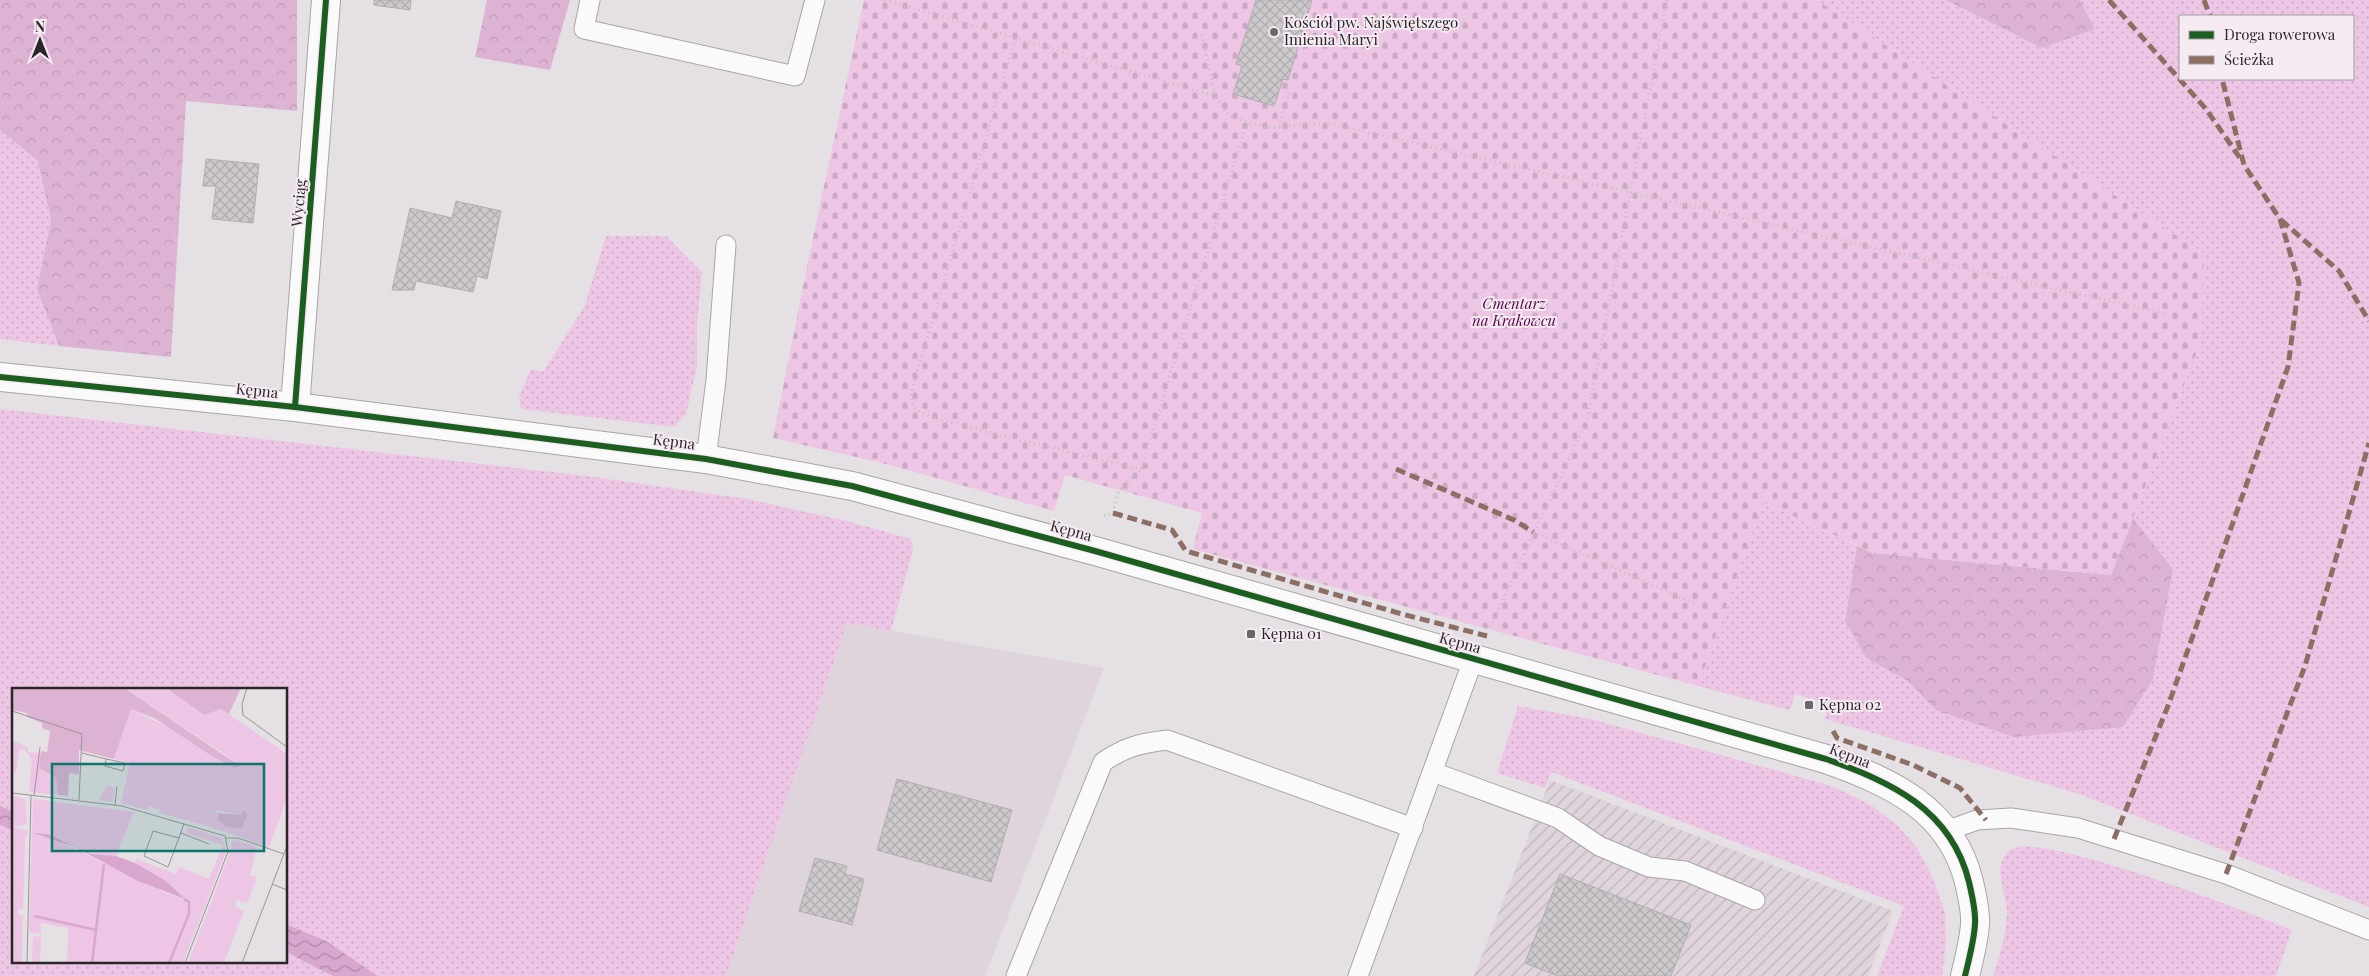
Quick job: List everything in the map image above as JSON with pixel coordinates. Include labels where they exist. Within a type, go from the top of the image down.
[{"type":"street","name":"Wyciąg","points":[[295,407],[326,0]]},
{"type":"street","name":"Kępna","points":[[0,377],[295,407],[706,458],[852,486],[1094,551],[1790,749],[1851,768],[1906,795],[1928,811],[1946,830],[1967,873],[1973,899],[1975,923],[1965,976]]},
{"type":"lane","points":[[590,0],[584,29],[795,76],[815,0]]},
{"type":"lane","points":[[706,458],[716,380],[726,245]]},
{"type":"lane","points":[[1358,976],[1473,660]]},
{"type":"lane","points":[[1016,976],[1103,762],[1120,750],[1144,743],[1167,740],[1413,828]]},
{"type":"lane","points":[[1433,772],[1558,818],[1599,846],[1649,867],[1685,871],[1755,900]]},
{"type":"lane","points":[[1946,830],[1977,820],[2011,818],[2078,828],[2226,874],[2369,930]]},
{"type":"path","points":[[885,0],[1215,96]]},
{"type":"path","points":[[1489,630],[1586,421],[1667,0]]},
{"type":"path","points":[[1202,35],[1215,96],[1229,116],[1247,122],[1268,128],[1326,124],[2166,314]]},
{"type":"path","points":[[1016,39],[914,383],[911,396],[913,407],[921,413],[934,418],[1141,470]]},
{"type":"path","points":[[1279,127],[1290,89]]},
{"type":"path","points":[[1104,516],[1113,513],[1119,490],[1141,470],[1247,122]]},
{"type":"path","points":[[1533,532],[1696,604]]},
{"type":"shaded area","points":[[847,623],[1104,668],[985,976],[726,976]]},
{"type":"shaded area","points":[[1550,780],[1893,911],[1868,976],[1474,976]]},
{"type":"green space","points":[[0,0],[297,0],[297,111],[186,101],[171,357],[59,346],[37,289],[51,220],[38,161],[0,130]]},
{"type":"green space","points":[[487,0],[570,0],[550,70],[475,57]]},
{"type":"green space","name":"Cmentarz na Krakowcu","points":[[864,0],[1817,0],[2204,254],[2201,341],[2111,575],[1873,553],[1763,502],[1698,686],[1193,549],[1202,513],[1065,475],[1054,511],[882,463],[773,438],[810,252]]},
{"type":"green space","points":[[1817,0],[1946,0],[2042,48],[2095,29],[2080,0],[2369,0],[2369,907],[2079,794],[1825,719],[1829,703],[1795,694],[1790,710],[1698,686],[1763,502],[1857,546],[1845,621],[1866,658],[1908,681],[1936,710],[2153,679],[2173,569],[2133,518],[2201,341],[2204,254]]},
{"type":"green space","points":[[1946,0],[2080,0],[2095,29],[2042,48]]},
{"type":"green space","points":[[0,130],[38,161],[51,220],[37,289],[59,346],[0,339]]},
{"type":"green space","points":[[606,236],[666,236],[702,272],[697,324],[697,366],[686,414],[674,427],[521,409],[519,396],[531,370],[544,371],[585,305]]},
{"type":"green space","points":[[0,409],[587,476],[747,499],[843,520],[911,539],[913,550],[891,631],[847,623],[726,976],[378,976],[326,941],[288,925],[288,688],[12,688],[12,811],[0,806]]},
{"type":"green space","points":[[2133,518],[2173,569],[2153,679],[2123,727],[2014,737],[1936,710],[1908,681],[1866,658],[1845,621],[1857,546],[1873,553],[2111,575]]},
{"type":"green space","points":[[1518,706],[1591,719],[1832,786],[1871,805],[1898,826],[1917,848],[1933,878],[1945,913],[1946,943],[1942,976],[1877,976],[1904,906],[1551,772],[1545,788],[1497,773]]},
{"type":"green space","points":[[0,825],[12,830],[12,964],[288,964],[288,953],[333,976],[0,976]]},
{"type":"green space","points":[[2024,846],[2072,854],[2118,867],[2239,909],[2292,930],[2276,976],[1993,976],[2003,944],[2007,919],[2001,876],[2002,863],[2008,852]]},
{"type":"water","points":[[0,806],[12,811],[12,830],[0,825]]},
{"type":"water","points":[[288,925],[326,941],[378,976],[333,976],[288,953]]},
{"type":"building","points":[[374,0],[411,0],[410,10],[374,5]]},
{"type":"building","name":"Kościół pw. Najświętszego Imienia Maryi","points":[[1256,0],[1312,0],[1288,80],[1283,79],[1274,106],[1233,94],[1242,66],[1236,64]]},
{"type":"building","points":[[206,159],[259,164],[253,223],[212,219],[216,186],[203,186]]},
{"type":"building","points":[[456,201],[501,211],[487,279],[477,276],[473,292],[416,281],[414,290],[392,290],[410,208],[452,218]]},
{"type":"building","points":[[897,779],[1012,810],[991,882],[877,850]]},
{"type":"building","points":[[815,858],[847,866],[845,874],[864,879],[852,925],[799,911]]},
{"type":"building","points":[[1560,874],[1691,925],[1671,976],[1558,976],[1525,963]]},
{"type":"marked path","points":[[2109,0],[2179,79]]},
{"type":"marked path","points":[[2204,0],[2210,15]]},
{"type":"marked path","points":[[2180,80],[2206,109],[2240,158]]},
{"type":"marked path","points":[[2114,839],[2168,706],[2288,367],[2299,283],[2280,219],[2244,165],[2222,80]]},
{"type":"marked path","points":[[2281,220],[2339,271],[2369,321]]},
{"type":"marked path","points":[[2226,874],[2305,666],[2369,443]]},
{"type":"marked path","points":[[1396,469],[1514,520],[1533,532]]},
{"type":"marked path","points":[[1113,513],[1172,530],[1186,551],[1402,614],[1487,636]]},
{"type":"marked path","points":[[1833,731],[1837,738],[1913,765],[1960,788],[1986,820]]},
{"type":"cycle path","points":[[295,407],[326,0]]},
{"type":"cycle path","points":[[0,377],[295,407],[706,459],[852,486],[1095,551],[1826,759],[1895,789],[1933,817],[1948,835],[1960,857],[1969,882],[1974,908],[1974,937],[1965,976]]},
{"type":"place","name":"Kościół pw. Najświętszego Imienia Maryi","points":[[1274,32]]},
{"type":"place","name":"Kępna 01","points":[[1251,634]]},
{"type":"place","name":"Kępna 02","points":[[1809,705]]}]
